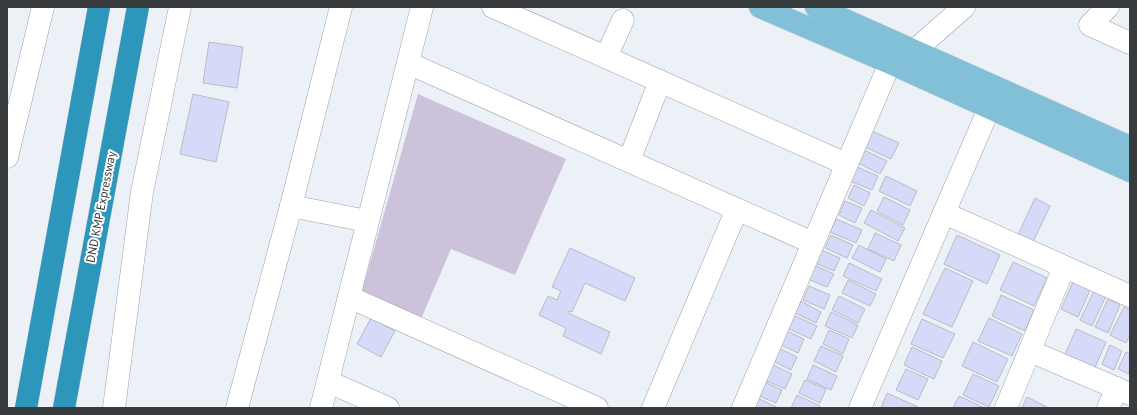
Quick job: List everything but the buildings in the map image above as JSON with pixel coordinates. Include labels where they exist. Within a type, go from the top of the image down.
[{"type":"highway","points":[[26,408],[99,7]]},
{"type":"highway","name":"DND KMP Expressway","points":[[64,408],[138,7]]},
{"type":"main road","points":[[760,7],[890,63],[1130,171]]},
{"type":"main road","points":[[816,7],[1130,147]]},
{"type":"street","points":[[7,157],[43,7]]},
{"type":"street","points":[[114,408],[142,192],[180,7]]},
{"type":"street","points":[[237,408],[291,206],[341,7]]},
{"type":"street","points":[[321,408],[329,382],[367,221],[422,7]]},
{"type":"street","points":[[493,7],[846,164]]},
{"type":"street","points":[[914,51],[964,7]]},
{"type":"street","points":[[1108,7],[1090,25],[1130,43]]},
{"type":"street","points":[[606,57],[623,20]]},
{"type":"street","points":[[408,63],[813,243]]},
{"type":"street","points":[[742,408],[890,63]]},
{"type":"street","points":[[629,161],[660,81]]},
{"type":"street","points":[[860,408],[998,88]]},
{"type":"street","points":[[291,206],[367,221]]},
{"type":"street","points":[[653,408],[737,209]]},
{"type":"street","points":[[944,213],[1130,296]]},
{"type":"street","points":[[1006,408],[1064,267]]},
{"type":"street","points":[[349,297],[597,408]]},
{"type":"street","points":[[1030,351],[1123,391],[1108,408]]},
{"type":"street","points":[[329,382],[388,408]]},
{"type":"shaded area","points":[[418,94],[566,159],[515,275],[451,249],[421,319],[362,291]]}]
